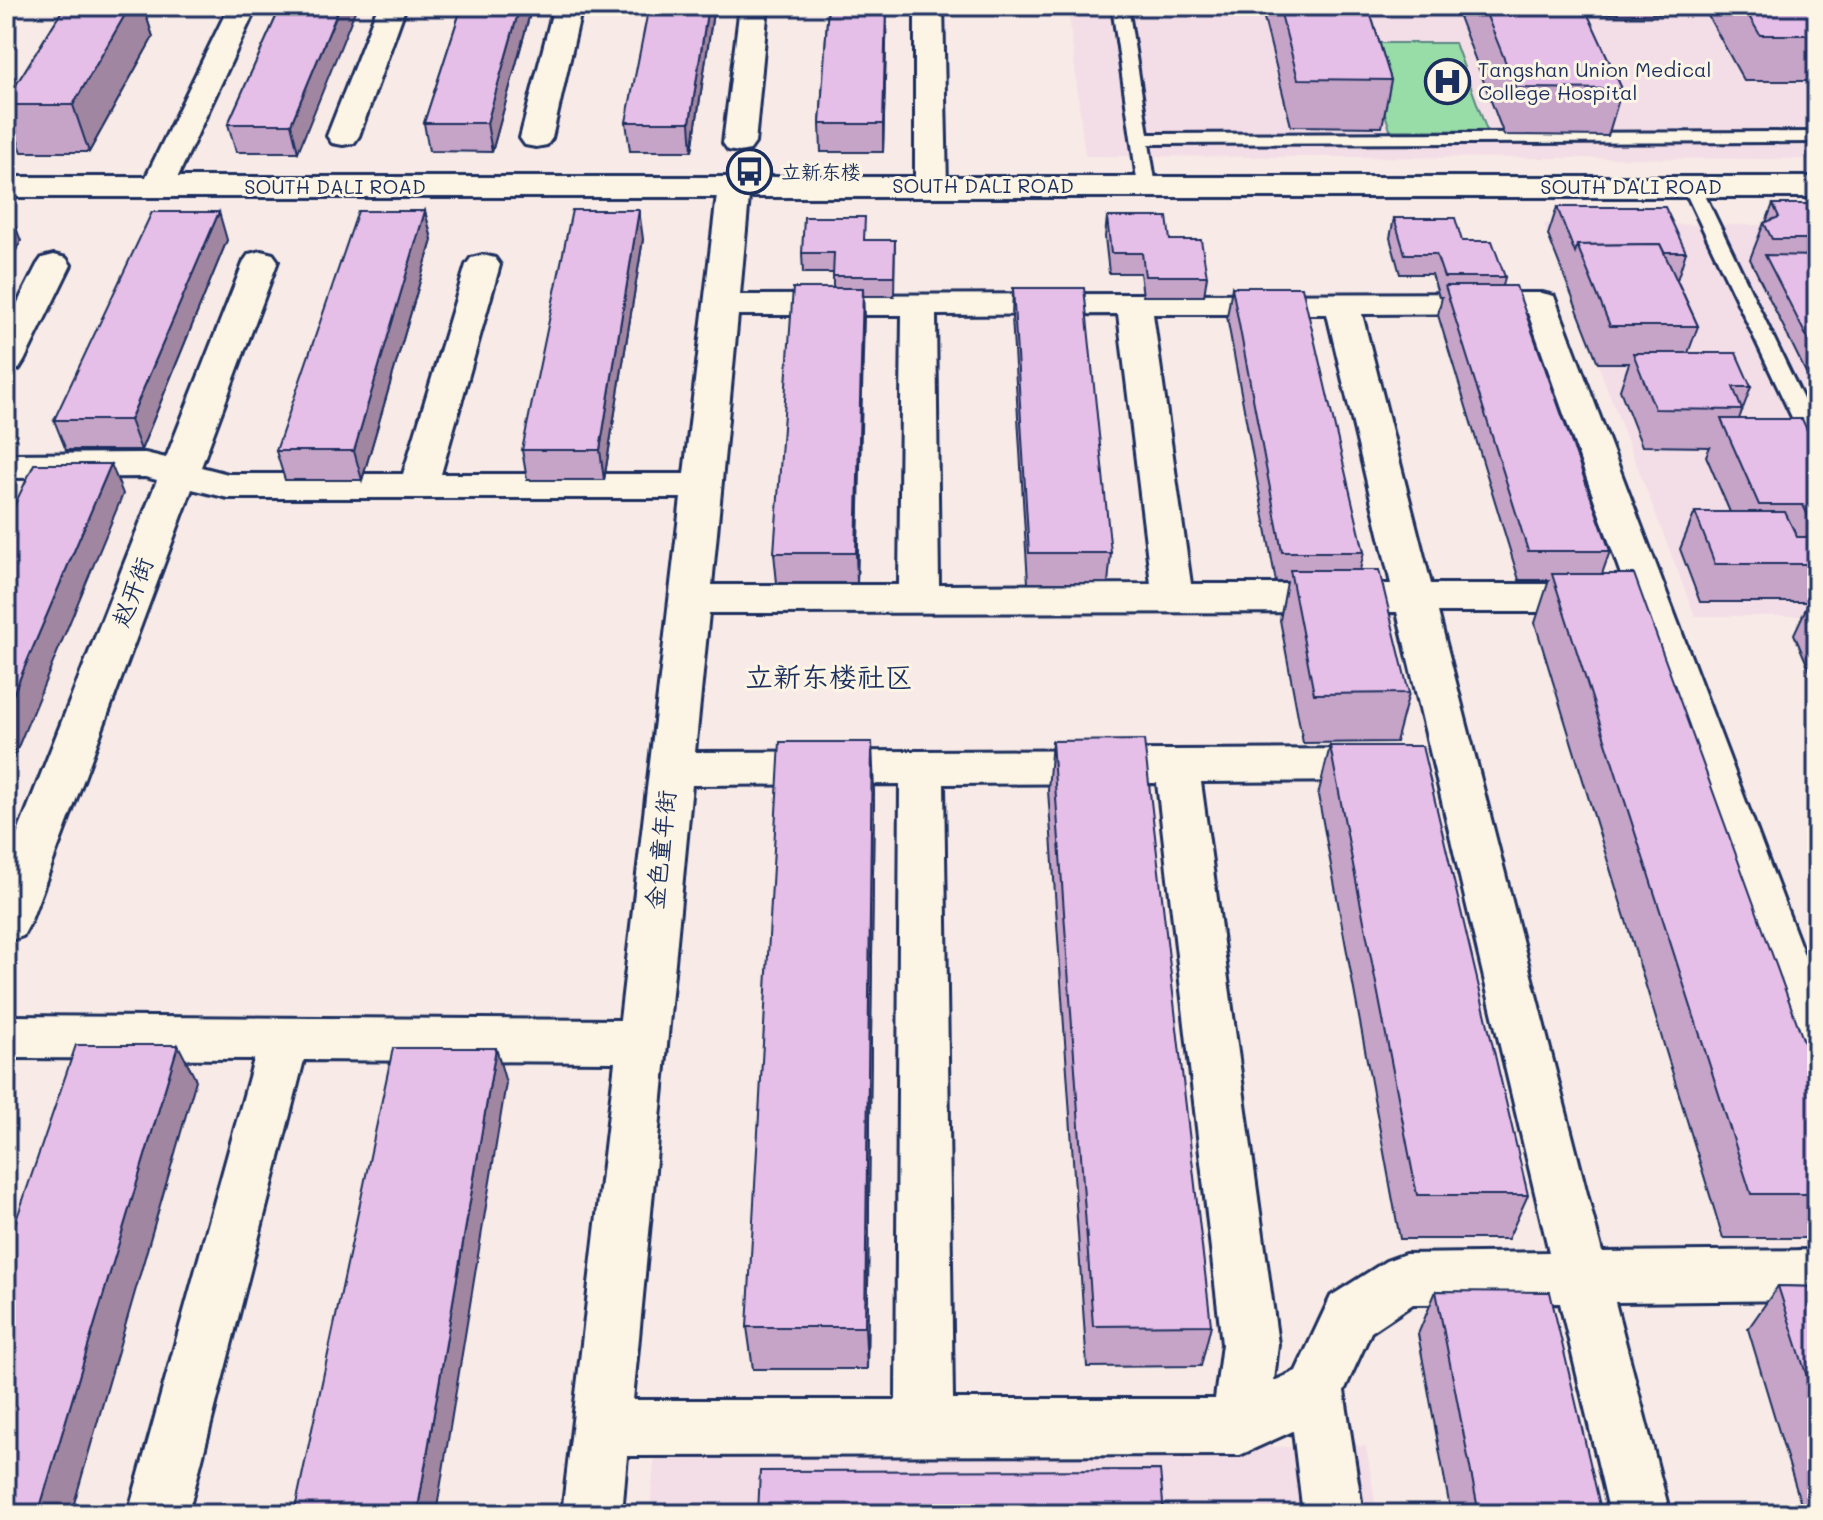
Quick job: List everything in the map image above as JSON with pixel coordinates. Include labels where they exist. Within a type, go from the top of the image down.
[{"type":"street","points":[[157,187],[243,6]]},
{"type":"street","points":[[343,136],[392,6]]},
{"type":"street","points":[[536,138],[568,6]]},
{"type":"street","name":"金色童年街","points":[[592,1514],[640,1041],[754,6]]},
{"type":"street","points":[[929,6],[931,186]]},
{"type":"street","name":"SOUTH DALI ROAD","points":[[6,187],[157,187],[736,164],[931,186],[1817,187]]},
{"type":"street","name":"赵开街","points":[[6,923],[18,862],[180,472],[261,261]]},
{"type":"street","points":[[6,361],[54,265]]},
{"type":"street","points":[[418,486],[483,265]]},
{"type":"street","points":[[721,305],[1542,303],[1817,1056]]},
{"type":"street","points":[[919,304],[919,599]]},
{"type":"street","points":[[1134,304],[1173,599]]},
{"type":"street","points":[[1342,304],[1640,1514]]},
{"type":"street","points":[[6,466],[145,465],[228,486],[702,486]]},
{"type":"street","points":[[689,599],[1651,598]]},
{"type":"street","points":[[1177,765],[1250,1344],[1240,1427]]},
{"type":"street","points":[[670,769],[1456,765]]},
{"type":"street","points":[[922,768],[925,1428]]},
{"type":"street","points":[[6,1037],[640,1041]]},
{"type":"street","points":[[158,1514],[284,1039]]},
{"type":"street","points":[[1333,1514],[1316,1390],[1351,1314],[1405,1279],[1817,1275]]},
{"type":"street","points":[[600,1428],[1240,1427],[1316,1390]]},
{"type":"lane","points":[[1120,6],[1147,186]]},
{"type":"lane","points":[[1140,139],[1817,137]]},
{"type":"lane","points":[[1692,187],[1807,428],[1817,428]]},
{"type":"shaded area","name":"Tangshan Union Medical College Hospital","points":[[1068,6],[1817,6],[1817,159],[1085,156]]},
{"type":"shaded area","points":[[1544,224],[1817,225],[1817,616],[1695,616]]},
{"type":"shaded area","points":[[1366,1446],[1377,1514],[650,1514],[655,1452]]},
{"type":"green space","points":[[1364,43],[1455,43],[1487,131],[1390,130]]},
{"type":"building","points":[[65,6],[130,6],[73,105],[6,105],[6,101]]},
{"type":"building","points":[[281,6],[340,6],[291,124],[228,124]]},
{"type":"building","points":[[462,6],[520,6],[487,123],[424,123]]},
{"type":"building","points":[[649,6],[708,6],[690,122],[626,122]]},
{"type":"building","points":[[828,6],[886,6],[883,124],[820,124]]},
{"type":"building","points":[[1279,6],[1368,6],[1391,80],[1298,79]]},
{"type":"building","points":[[1483,6],[1584,6],[1622,89],[1516,88]]},
{"type":"building","points":[[1743,6],[1817,6],[1817,35],[1760,35]]},
{"type":"building","points":[[1773,204],[1817,204],[1817,239],[1772,239],[1764,223],[1779,217]]},
{"type":"building","points":[[1557,207],[1665,207],[1686,252],[1664,252],[1660,244],[1577,245],[1575,253]]},
{"type":"building","points":[[572,210],[639,210],[600,450],[522,450]]},
{"type":"building","points":[[358,211],[425,211],[354,451],[276,451]]},
{"type":"building","points":[[152,212],[219,212],[130,420],[54,420]]},
{"type":"building","points":[[804,217],[865,217],[864,240],[895,240],[894,276],[833,276],[834,253],[802,253]]},
{"type":"building","points":[[1107,217],[1167,217],[1170,240],[1201,240],[1207,276],[1145,276],[1142,253],[1111,253]]},
{"type":"building","points":[[1394,218],[1455,218],[1462,241],[1492,241],[1505,277],[1444,277],[1436,254],[1405,254]]},
{"type":"building","points":[[1660,244],[1698,326],[1610,326],[1577,245]]},
{"type":"building","points":[[1765,255],[1817,256],[1817,357]]},
{"type":"building","points":[[1445,286],[1516,286],[1610,551],[1528,551]]},
{"type":"building","points":[[1232,287],[1302,287],[1364,552],[1282,552]]},
{"type":"building","points":[[793,288],[863,288],[856,553],[774,553]]},
{"type":"building","points":[[1013,288],[1084,288],[1111,553],[1029,553]]},
{"type":"building","points":[[1633,353],[1736,353],[1751,387],[1733,387],[1742,410],[1655,409]]},
{"type":"building","points":[[1721,419],[1802,419],[1817,451],[1817,534],[1803,505],[1759,505]]},
{"type":"building","points":[[34,464],[111,464],[6,711],[6,523]]},
{"type":"building","points":[[1695,512],[1785,512],[1797,537],[1817,537],[1817,564],[1715,564]]},
{"type":"building","points":[[1290,570],[1379,570],[1409,693],[1314,694]]},
{"type":"building","points":[[1552,574],[1634,574],[1817,1078],[1817,1194],[1751,1194]]},
{"type":"building","points":[[1144,740],[1211,1325],[1093,1326],[1052,741]]},
{"type":"building","points":[[780,742],[872,742],[865,1327],[747,1327]]},
{"type":"building","points":[[1330,746],[1422,746],[1528,1195],[1417,1195]]},
{"type":"building","points":[[76,1045],[178,1045],[38,1514],[6,1514],[6,1250]]},
{"type":"building","points":[[393,1048],[496,1048],[417,1514],[294,1514]]},
{"type":"building","points":[[1778,1286],[1817,1287],[1817,1408]]},
{"type":"building","points":[[1436,1291],[1550,1292],[1602,1514],[1479,1514]]},
{"type":"building","points":[[1160,1470],[1164,1514],[758,1514],[760,1471]]},
{"type":"place","name":"Tangshan Union Medical College Hospital","points":[[1447,81]]},
{"type":"place","name":"立新东楼","points":[[750,172]]},
{"type":"district","name":"立新东楼社区","points":[[829,677]]}]
